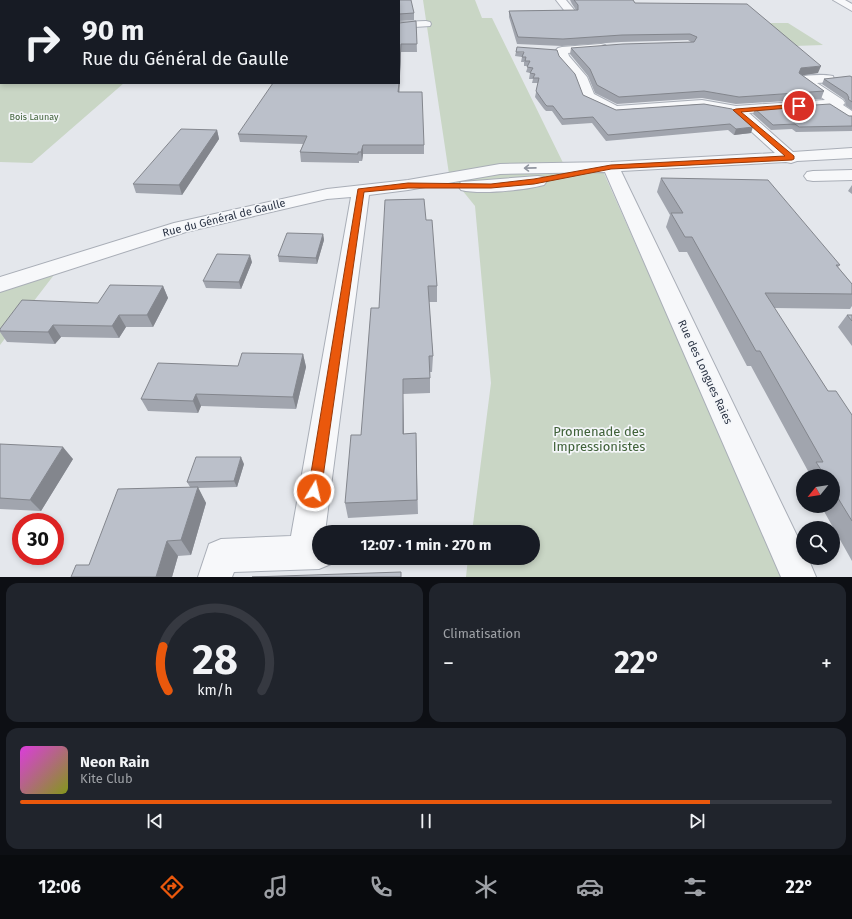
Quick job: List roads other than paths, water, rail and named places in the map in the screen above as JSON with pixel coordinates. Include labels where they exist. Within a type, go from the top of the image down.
[{"type":"street","points":[[561,0],[571,12]]},
{"type":"street","points":[[838,0],[852,8]]},
{"type":"street","points":[[400,25],[426,24]]},
{"type":"street","points":[[548,50],[614,46]]},
{"type":"street","points":[[562,50],[563,57],[581,77],[588,96],[615,110],[702,104],[736,110],[838,104],[803,80],[828,79]]},
{"type":"street","points":[[831,104],[852,117]]},
{"type":"street","points":[[736,110],[792,158]]},
{"type":"street","name":"Rue du Général de Gaulle","points":[[0,285],[181,227],[328,194],[408,185],[491,186],[534,182],[611,167],[792,158],[852,153]]},
{"type":"street","name":"Rue des Longues Raies","points":[[611,167],[799,577]]},
{"type":"street","points":[[813,176],[852,175]]},
{"type":"street","points":[[316,525],[361,190]]},
{"type":"street","points":[[216,577],[221,556],[312,552]]},
{"type":"park label","name":"Bois Launay","points":[[34,117]]},
{"type":"park label","name":"Promenade des Impressionistes","points":[[599,438]]}]
